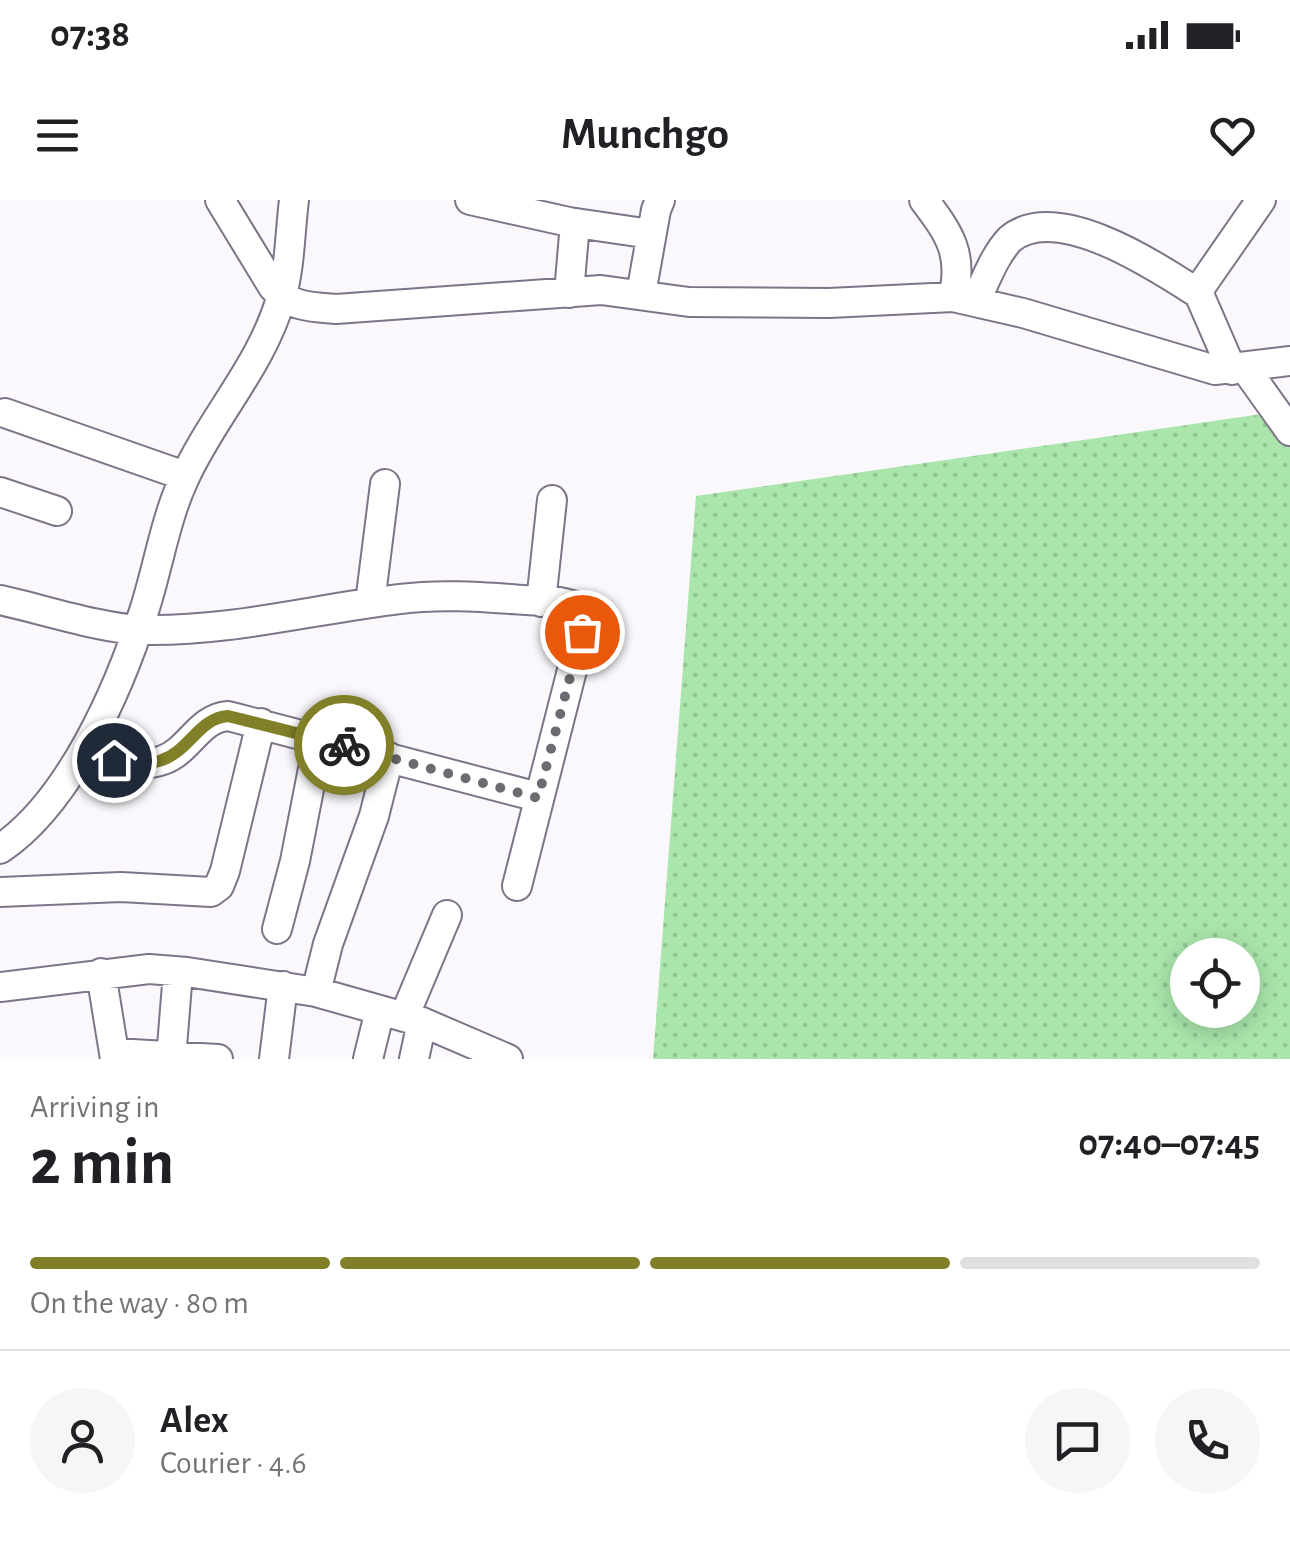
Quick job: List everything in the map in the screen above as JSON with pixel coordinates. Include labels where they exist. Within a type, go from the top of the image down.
[{"type":"street","points":[[220,200],[282,298],[304,306],[336,309],[601,290],[689,302],[964,299],[1192,365],[1238,369],[1290,361]]},
{"type":"street","points":[[0,848],[35,818],[82,756],[137,630],[185,476],[235,396],[282,298],[294,200]]},
{"type":"street","points":[[470,200],[575,223],[651,234]]},
{"type":"street","points":[[642,294],[660,200]]},
{"type":"street","points":[[924,200],[958,257],[964,299]]},
{"type":"street","points":[[1199,294],[1202,284],[1261,200]]},
{"type":"street","points":[[964,299],[1012,236],[1031,225],[1047,222],[1080,226],[1114,240],[1199,294],[1238,369],[1290,431]]},
{"type":"street","points":[[568,293],[575,223]]},
{"type":"street","points":[[6,414],[185,476]]},
{"type":"street","points":[[370,603],[384,484]]},
{"type":"street","points":[[0,492],[57,511]]},
{"type":"street","points":[[541,602],[552,500]]},
{"type":"street","points":[[0,600],[137,630],[285,619],[432,596],[573,604],[585,615],[518,886]]},
{"type":"street","points":[[82,756],[156,762],[172,755],[217,716],[228,716],[538,798]]},
{"type":"street","points":[[0,892],[121,887],[211,892],[219,886],[225,871],[262,723]]},
{"type":"street","points":[[277,929],[319,738]]},
{"type":"street","points":[[316,992],[328,944],[374,816],[389,757]]},
{"type":"street","points":[[368,1059],[402,1016],[448,915]]},
{"type":"street","points":[[0,987],[148,969],[284,986],[402,1016],[508,1059]]},
{"type":"street","points":[[171,1057],[178,972]]},
{"type":"street","points":[[101,973],[115,1056],[218,1059]]},
{"type":"street","points":[[274,1059],[284,986]]},
{"type":"street","points":[[402,1016],[414,1059]]},
{"type":"green space","points":[[1290,410],[1290,1059],[653,1059],[696,496]]},
{"type":"way so far","points":[[344,745],[538,798],[582,632]]},
{"type":"route","points":[[114,760],[163,760],[217,716],[245,718],[344,745]]}]
